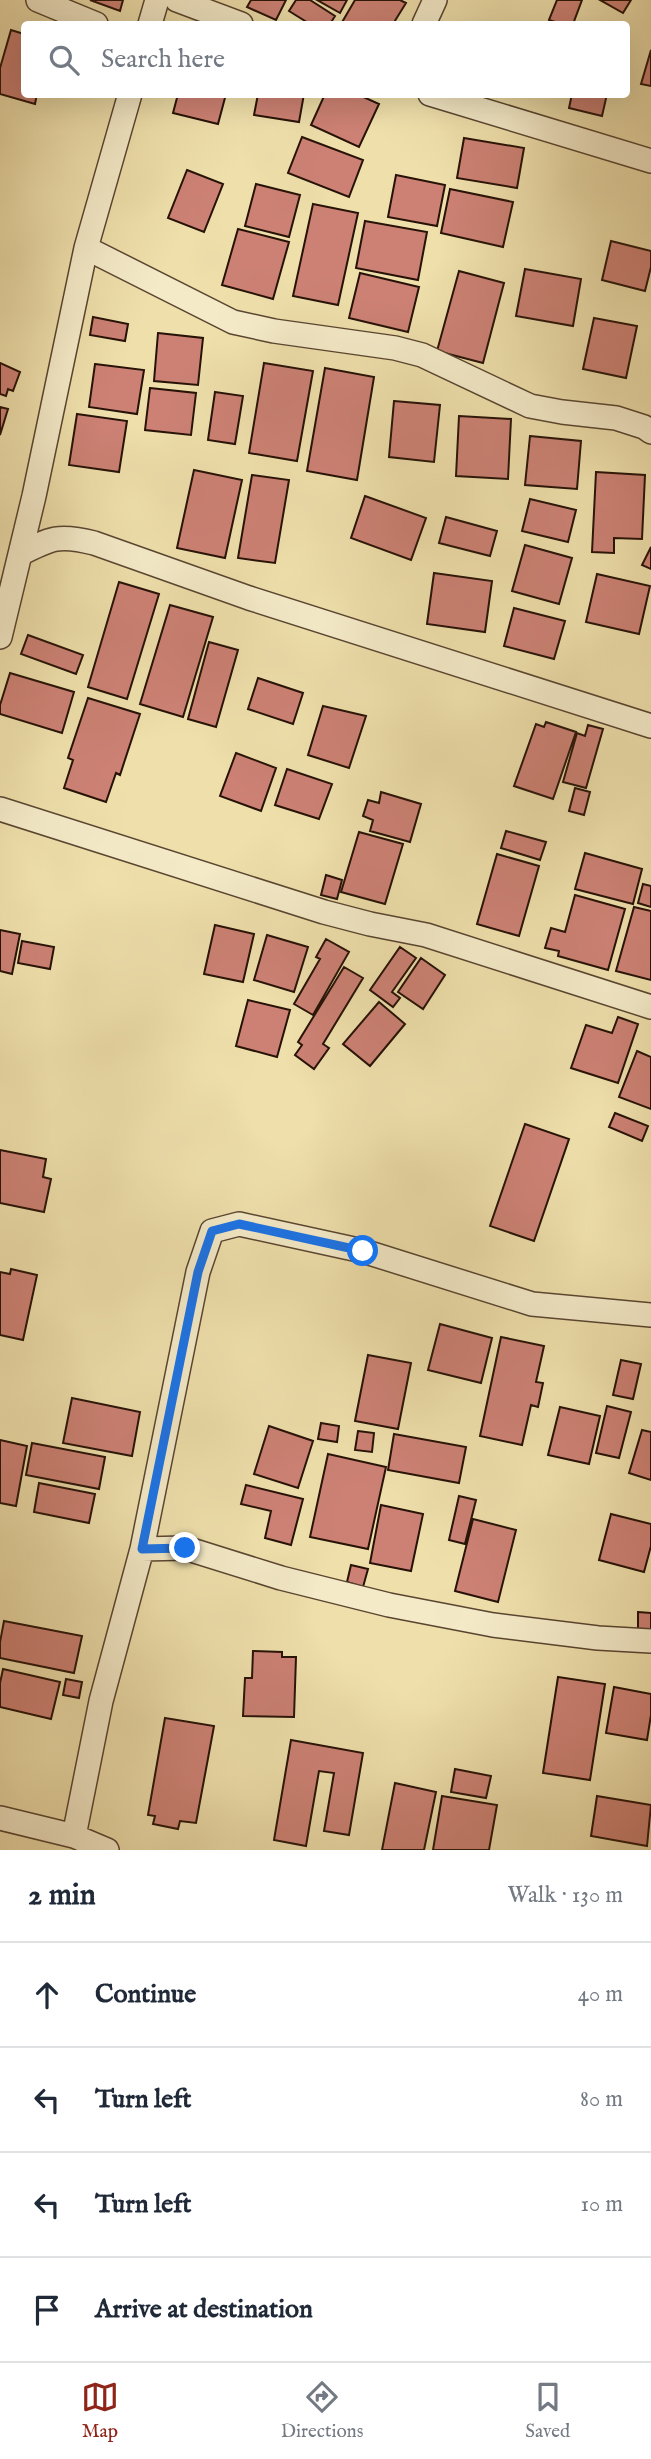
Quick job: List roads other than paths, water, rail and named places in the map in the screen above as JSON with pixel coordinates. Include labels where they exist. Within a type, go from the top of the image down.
[{"type":"street","points":[[37,0],[89,21]]},
{"type":"street","points":[[151,21],[157,0]]},
{"type":"street","points":[[177,0],[233,21]]},
{"type":"street","points":[[425,21],[435,0]]},
{"type":"street","points":[[0,637],[86,248],[130,98]]},
{"type":"street","points":[[443,98],[651,162]]},
{"type":"street","points":[[86,248],[233,322],[274,331],[395,348],[422,355],[530,406],[616,418],[651,432]]},
{"type":"street","points":[[20,554],[50,538],[94,542],[249,598],[651,726]]},
{"type":"street","points":[[0,809],[324,912],[426,935],[651,1007]]},
{"type":"street","points":[[74,1836],[101,1701],[142,1549],[198,1272],[212,1231],[239,1224],[363,1251],[532,1304],[651,1315]]},
{"type":"street","points":[[142,1549],[185,1548],[281,1578],[389,1605],[493,1625],[598,1638],[651,1641]]},
{"type":"street","points":[[0,1818],[74,1836],[107,1850]]}]
